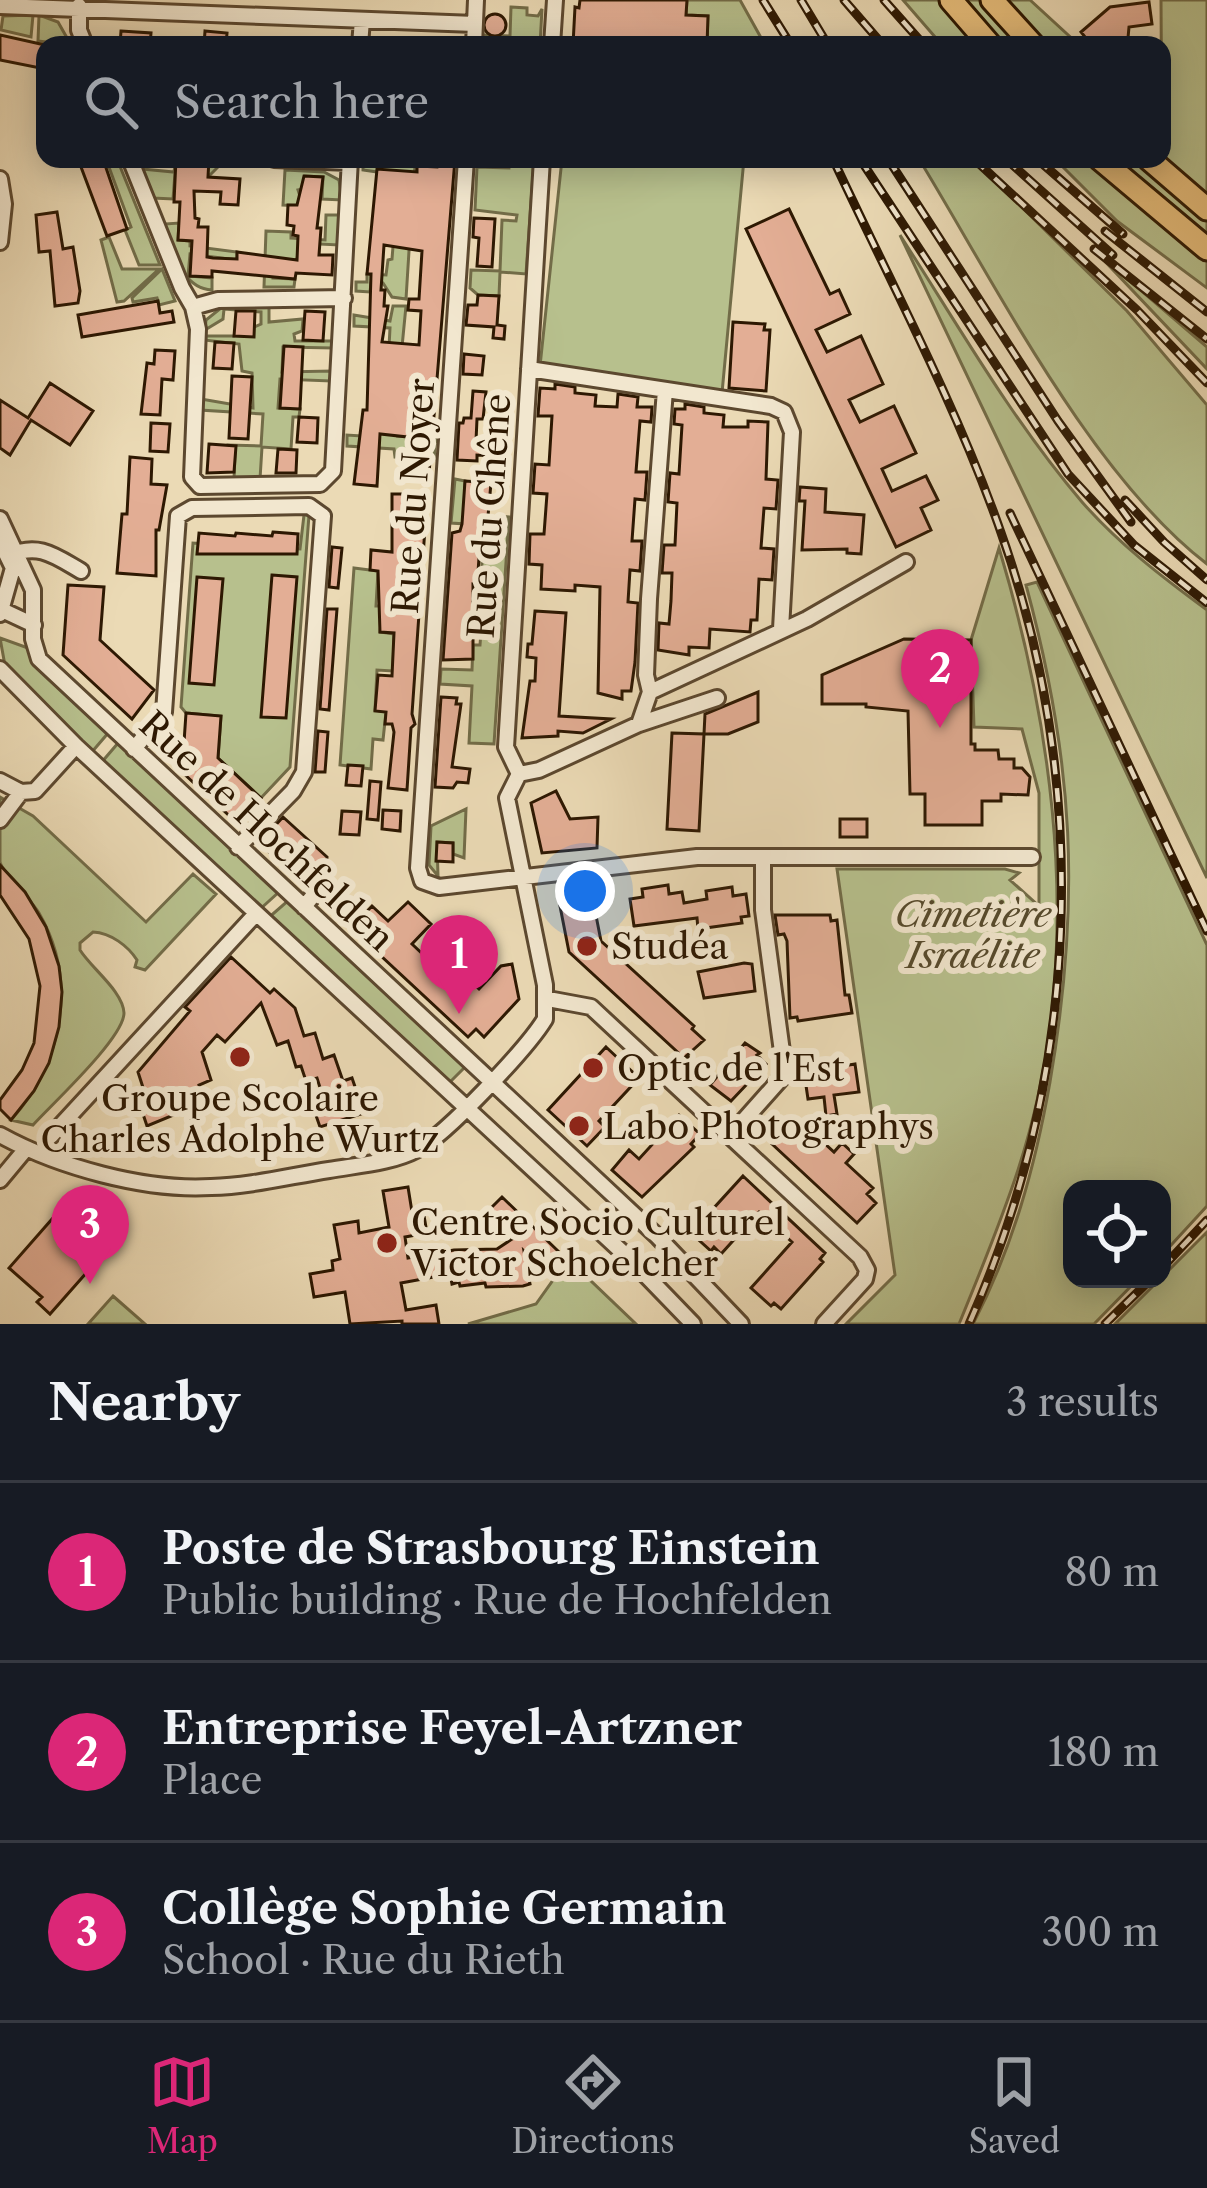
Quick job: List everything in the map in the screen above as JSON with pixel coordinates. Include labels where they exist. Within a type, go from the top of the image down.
[{"type":"highway","points":[[950,0],[982,36]]},
{"type":"highway","points":[[992,0],[1025,36]]},
{"type":"highway","points":[[1111,168],[1207,250]]},
{"type":"highway","points":[[1159,168],[1207,209]]},
{"type":"street","points":[[475,36],[476,0]]},
{"type":"street","points":[[553,36],[555,0]]},
{"type":"street","points":[[0,6],[476,24]]},
{"type":"street","points":[[79,7],[81,36]]},
{"type":"street","points":[[361,36],[362,20]]},
{"type":"street","points":[[134,168],[198,329],[191,477],[200,486],[320,484],[333,471],[350,168]]},
{"type":"street","name":"Rue du Noyer","points":[[465,168],[419,876],[430,887],[524,873]]},
{"type":"street","name":"Rue du Chêne","points":[[541,168],[506,720],[506,747],[519,774],[506,798],[548,1000]]},
{"type":"street","points":[[0,178],[4,216],[0,242]]},
{"type":"street","points":[[193,307],[218,300],[344,298]]},
{"type":"street","points":[[529,370],[771,406],[788,417],[791,457],[781,629]]},
{"type":"street","points":[[639,724],[650,692],[646,675],[649,598],[665,390]]},
{"type":"street","points":[[134,749],[164,712],[178,517],[192,508],[309,506],[322,516],[304,772],[293,791],[238,847]]},
{"type":"street","points":[[0,519],[14,554],[13,578],[0,611],[34,625]]},
{"type":"street","points":[[0,541],[14,554]]},
{"type":"street","points":[[14,554],[42,549],[81,571]]},
{"type":"street","name":"Rue de Hochfelden","points":[[14,554],[33,590],[32,639],[39,659],[690,1268],[741,1324]]},
{"type":"street","points":[[650,692],[840,602],[906,562]]},
{"type":"street","name":"Rue de Hochfelden","points":[[0,669],[8,682],[647,1276],[692,1324]]},
{"type":"street","points":[[519,774],[539,770],[639,724],[717,698]]},
{"type":"street","points":[[0,781],[21,792],[35,791],[76,746]]},
{"type":"street","points":[[0,820],[21,792]]},
{"type":"street","points":[[524,873],[698,857],[1033,857]]},
{"type":"street","points":[[730,1136],[785,1074],[765,925],[763,857]]},
{"type":"street","points":[[304,908],[320,888],[322,876]]},
{"type":"street","points":[[51,1136],[252,918]]},
{"type":"street","points":[[0,1136],[61,1163],[157,1184],[225,1186],[408,1154],[446,1130],[541,1026],[548,1000],[578,1001],[591,1007],[864,1262],[865,1279],[824,1324]]},
{"type":"street","points":[[0,1180],[26,1150]]},
{"type":"green space","points":[[687,0],[740,0],[760,36],[707,36],[708,16],[686,15]]},
{"type":"green space","points":[[903,0],[1030,0],[1069,36],[934,36]]},
{"type":"green space","points":[[1161,0],[1207,0],[1207,288],[1117,221],[1064,168],[1171,168],[1171,36],[1161,36]]},
{"type":"green space","points":[[511,7],[527,8],[527,15],[538,16],[542,9],[540,36],[510,36]]},
{"type":"green space","points":[[33,15],[31,37],[1,30],[3,16]]},
{"type":"green space","points":[[39,15],[58,22],[66,36],[38,36]]},
{"type":"green space","points":[[109,168],[121,168],[160,265],[139,265],[125,230],[131,227]]},
{"type":"green space","points":[[175,168],[217,168],[210,175],[175,173],[173,199],[153,198],[142,169],[174,172]]},
{"type":"green space","points":[[415,168],[412,217],[377,172],[363,170]]},
{"type":"green space","points":[[477,168],[533,168],[526,274],[500,272],[499,296],[478,295],[470,288],[471,270],[500,271],[502,220],[516,221],[517,215],[475,210]]},
{"type":"green space","points":[[561,168],[743,168],[722,393],[540,366]]},
{"type":"green space","points":[[924,168],[982,168],[1127,311],[1207,405],[1207,564],[1124,481],[1013,319]]},
{"type":"green space","points":[[285,170],[324,172],[339,180],[342,200],[322,199],[323,177],[305,176],[303,189],[298,190],[303,206],[283,205]]},
{"type":"green space","points":[[326,215],[340,215],[339,245],[299,243],[297,260],[274,259],[273,278],[295,279],[294,287],[264,287],[266,231],[325,240]]},
{"type":"green space","points":[[179,223],[178,240],[190,241],[190,246],[237,252],[237,260],[190,254],[188,276],[212,278],[212,290],[192,282],[180,266],[164,224]]},
{"type":"green space","points":[[394,234],[410,235],[406,299],[392,297],[383,283],[371,283],[370,292],[356,291],[356,282],[367,282],[367,274],[386,275]]},
{"type":"green space","points":[[900,235],[1056,471],[1111,532],[1207,610],[1207,878]]},
{"type":"green space","points":[[109,237],[122,269],[159,269],[124,301],[117,302],[101,240]]},
{"type":"green space","points":[[1096,252],[1207,347],[1207,369]]},
{"type":"green space","points":[[162,269],[175,301],[159,305],[157,298],[133,302],[132,298]]},
{"type":"green space","points":[[269,306],[269,322],[303,319],[295,341],[333,341],[333,348],[283,347],[282,372],[332,371],[331,381],[280,379],[278,408],[300,409],[299,417],[293,417],[291,449],[262,447],[260,479],[234,479],[235,454],[228,453],[228,445],[261,446],[263,414],[200,410],[201,399],[253,408],[252,373],[242,371],[239,344],[204,340],[204,336],[234,336],[261,324],[261,312],[224,309],[223,319],[205,330],[206,320],[221,308]]},
{"type":"green space","points":[[393,306],[406,306],[402,347],[389,347],[390,328],[354,326],[354,315],[390,321]]},
{"type":"green space","points":[[378,410],[397,436],[436,438],[434,459],[395,457],[394,449],[347,446],[347,435],[362,436]]},
{"type":"green space","points":[[455,479],[465,481],[464,514],[509,517],[494,744],[469,743],[472,686],[440,684],[441,669],[472,670],[473,645],[480,645],[482,619],[475,618],[477,584],[494,580],[494,571],[482,569],[481,525],[451,523]]},
{"type":"green space","points":[[304,515],[309,515],[290,767],[261,798],[218,758],[221,716],[186,713],[181,707],[193,543],[300,549]]},
{"type":"green space","name":"Cimetière Israélite","points":[[999,548],[1037,701],[1056,858],[1057,937],[1039,1093],[1018,1170],[959,1324],[846,1324],[895,1275],[837,869],[1005,869],[1019,873],[1010,880],[1039,906],[1039,793],[1022,729],[974,727],[971,640]]},
{"type":"green space","points":[[354,568],[378,571],[376,606],[383,606],[380,632],[394,634],[393,671],[377,670],[375,710],[386,712],[383,740],[373,739],[371,769],[340,765]]},
{"type":"green space","points":[[1037,582],[1207,945],[1207,1206],[1171,1245],[1171,1180],[1063,1180],[1063,1288],[1129,1288],[1094,1324],[973,1324],[1000,1266],[1030,1176],[1050,1082],[1066,953],[1069,892],[1063,772],[1026,585]]},
{"type":"green space","points":[[0,638],[28,648],[34,663],[109,732],[91,753],[6,671]]},
{"type":"green space","points":[[119,742],[280,891],[258,911],[101,763]]},
{"type":"green space","points":[[0,797],[33,816],[146,922],[193,874],[216,894],[145,970],[135,967],[137,960],[129,950],[106,935],[93,932],[80,943],[80,950],[118,996],[124,1013],[100,1054],[33,1125],[11,1120],[43,1073],[53,1048],[61,994],[59,966],[39,913],[0,862]]},
{"type":"green space","points":[[466,809],[464,858],[453,854],[453,843],[437,842],[438,876],[429,865],[431,826]]},
{"type":"green space","points":[[290,899],[467,1065],[449,1083],[267,919]]},
{"type":"green space","points":[[1207,1232],[1207,1324],[1115,1324],[1151,1288],[1171,1288],[1171,1268]]},
{"type":"green space","points":[[568,1259],[636,1324],[468,1324],[536,1304]]},
{"type":"green space","points":[[113,1296],[145,1324],[88,1324]]},
{"type":"building","points":[[580,0],[687,0],[686,15],[708,16],[707,36],[573,36],[575,7],[579,8]]},
{"type":"building","points":[[1149,2],[1152,24],[1129,27],[1128,36],[1084,36],[1081,32],[1110,7]]},
{"type":"building","points":[[495,14],[506,25],[495,36],[484,25]]},
{"type":"building","points":[[121,31],[151,33],[151,36],[121,36]]},
{"type":"building","points":[[0,35],[36,43],[36,67],[0,60]]},
{"type":"building","points":[[81,168],[106,168],[127,229],[107,236]]},
{"type":"building","points":[[176,168],[208,168],[208,177],[240,179],[238,205],[220,204],[221,192],[194,191],[198,227],[208,227],[207,257],[237,259],[237,252],[297,260],[298,236],[293,235],[294,226],[287,225],[288,205],[297,205],[304,176],[323,177],[319,255],[333,255],[332,275],[296,273],[295,279],[212,271],[212,277],[190,276],[192,241],[178,240],[180,202],[174,202]]},
{"type":"building","points":[[417,168],[454,168],[433,428],[409,429],[408,437],[380,434],[377,486],[354,484],[363,410],[367,410],[371,274],[367,274],[377,169],[417,172]],"holes":[[[384,245],[422,251],[419,299],[409,299],[408,310],[421,311],[419,345],[382,342],[388,306],[384,306],[385,290],[381,290]]]},
{"type":"building","points":[[789,209],[830,294],[839,290],[850,314],[816,330],[827,352],[861,336],[883,384],[849,400],[860,422],[894,406],[916,453],[882,469],[892,491],[926,476],[938,500],[921,508],[931,530],[896,547],[746,229]]},
{"type":"building","points":[[57,212],[63,249],[73,247],[80,291],[78,303],[55,306],[50,251],[39,252],[36,215]]},
{"type":"building","points":[[474,218],[495,219],[492,267],[477,266],[479,238],[473,237]]},
{"type":"building","points":[[478,295],[499,296],[497,325],[505,326],[504,339],[493,338],[494,327],[466,325],[468,305],[477,305]]},
{"type":"building","points":[[158,301],[160,313],[172,311],[174,322],[82,337],[78,315]]},
{"type":"building","points":[[236,311],[255,311],[254,337],[234,336]]},
{"type":"building","points":[[305,311],[325,312],[323,341],[303,340]]},
{"type":"building","points":[[733,322],[765,324],[764,330],[770,330],[766,391],[729,388]]},
{"type":"building","points":[[215,342],[234,343],[232,369],[213,368]]},
{"type":"building","points":[[284,346],[303,347],[300,409],[280,408]]},
{"type":"building","points":[[155,350],[175,351],[173,380],[162,379],[160,415],[141,414],[147,363],[154,364]]},
{"type":"building","points":[[464,354],[484,356],[482,375],[463,374]]},
{"type":"building","points":[[232,376],[252,377],[248,439],[229,438]]},
{"type":"building","points":[[50,383],[93,411],[70,445],[31,420],[10,455],[0,448],[0,400],[28,418]]},
{"type":"building","points":[[555,384],[596,395],[595,406],[617,407],[618,394],[638,397],[637,407],[652,407],[651,422],[640,421],[636,472],[647,472],[645,500],[635,499],[632,541],[642,541],[640,571],[630,570],[628,602],[638,603],[635,662],[631,691],[622,691],[622,699],[598,693],[600,587],[541,589],[542,565],[529,564],[530,534],[544,534],[547,494],[533,493],[535,464],[549,465],[552,416],[538,416],[540,388],[555,389]]},
{"type":"building","points":[[473,391],[486,392],[476,441],[494,443],[493,456],[457,460],[459,423],[471,418]]},
{"type":"building","points":[[685,404],[724,415],[723,427],[768,422],[766,479],[778,480],[776,509],[764,508],[761,548],[774,549],[772,580],[759,579],[757,620],[751,620],[750,632],[710,629],[709,648],[689,647],[689,655],[658,650],[659,623],[669,624],[671,601],[672,573],[662,573],[664,545],[675,545],[677,503],[668,502],[670,473],[679,474],[682,425],[674,424],[675,409],[685,409]]},
{"type":"building","points":[[299,417],[318,418],[317,443],[297,442]]},
{"type":"building","points":[[151,423],[170,424],[168,452],[150,451]]},
{"type":"building","points":[[209,444],[236,446],[234,472],[207,473]]},
{"type":"building","points":[[278,449],[297,450],[296,473],[276,473]]},
{"type":"building","points":[[130,457],[152,459],[151,484],[167,485],[156,530],[156,576],[117,573]]},
{"type":"building","points":[[413,458],[430,459],[429,476],[412,476]]},
{"type":"building","points":[[465,481],[491,483],[488,516],[482,516],[478,572],[486,572],[485,585],[473,584],[473,659],[443,660],[452,533],[460,531],[462,524]]},
{"type":"building","points":[[800,487],[826,489],[825,512],[864,515],[861,554],[847,553],[847,549],[802,550],[805,501],[799,501]]},
{"type":"building","points":[[392,494],[404,494],[403,523],[425,528],[407,790],[388,788],[394,732],[392,724],[385,724],[386,712],[375,711],[378,675],[392,676],[394,633],[380,632],[378,571],[370,570],[371,550],[392,552]]},
{"type":"building","points":[[273,532],[298,534],[297,554],[197,554],[199,533],[272,536]]},
{"type":"building","points":[[332,547],[342,548],[338,588],[329,587]]},
{"type":"building","points":[[272,575],[297,577],[286,718],[261,717]]},
{"type":"building","points":[[197,577],[223,579],[214,685],[189,683]]},
{"type":"building","points":[[68,585],[104,587],[100,640],[154,690],[132,719],[63,655]]},
{"type":"building","points":[[327,609],[337,609],[329,710],[320,709]]},
{"type":"building","points":[[535,611],[566,613],[559,716],[611,719],[583,733],[558,731],[558,736],[522,738],[530,681],[535,681],[536,658],[527,657]]},
{"type":"building","points":[[904,639],[971,640],[971,744],[975,750],[998,750],[999,759],[1014,759],[1014,768],[1022,768],[1030,777],[1028,795],[1001,794],[1001,801],[982,801],[982,825],[925,825],[925,794],[910,794],[908,711],[822,704],[822,675]]},
{"type":"building","points":[[758,692],[758,722],[728,734],[704,734],[705,714]]},
{"type":"building","points":[[441,697],[457,698],[456,704],[461,704],[452,767],[470,769],[468,783],[457,782],[453,788],[435,787]]},
{"type":"building","points":[[186,713],[221,716],[218,758],[261,798],[237,823],[182,772]]},
{"type":"building","points":[[318,731],[328,732],[325,772],[315,772]]},
{"type":"building","points":[[672,733],[704,734],[699,831],[667,829]]},
{"type":"building","points":[[348,765],[363,766],[361,786],[346,785]]},
{"type":"building","points":[[370,781],[381,782],[378,820],[367,819]]},
{"type":"building","name":"Studéa","points":[[556,791],[570,819],[598,817],[597,848],[542,853],[531,803]]},
{"type":"building","points":[[383,810],[401,811],[400,831],[382,829]]},
{"type":"building","points":[[342,811],[361,812],[359,835],[340,834]]},
{"type":"building","points":[[283,817],[327,857],[326,866],[315,867],[310,879],[302,882],[259,843]]},
{"type":"building","points":[[840,819],[867,819],[867,837],[840,837]]},
{"type":"building","points":[[437,842],[453,843],[453,862],[436,861]]},
{"type":"building","points":[[0,865],[25,892],[46,927],[62,992],[49,1063],[11,1120],[0,1109],[0,1100],[34,1043],[40,986],[29,939],[0,895]]},
{"type":"building","points":[[668,885],[669,894],[682,892],[684,903],[707,899],[706,891],[732,887],[733,896],[746,894],[749,916],[741,917],[742,923],[698,929],[697,918],[634,926],[630,899],[643,897],[642,889]]},
{"type":"building","name":"Studéa","points":[[591,890],[601,941],[704,1040],[684,1058],[569,952],[558,896]]},
{"type":"building","points":[[408,902],[431,924],[412,944],[432,963],[441,954],[479,989],[501,966],[512,964],[519,999],[484,1037],[476,1029],[468,1037],[351,928],[372,906],[388,921]]},
{"type":"building","points":[[775,915],[830,915],[831,921],[837,920],[845,995],[849,995],[852,1013],[798,1021],[790,1018],[787,941],[784,934],[778,935]]},
{"type":"building","points":[[231,957],[270,993],[274,989],[295,1008],[304,1036],[315,1033],[323,1059],[334,1055],[343,1081],[352,1078],[364,1113],[320,1127],[312,1104],[324,1100],[317,1078],[306,1081],[288,1041],[277,1045],[261,1003],[225,1042],[217,1035],[202,1052],[211,1080],[194,1093],[198,1105],[147,1126],[139,1102],[147,1100],[138,1072],[190,1011],[185,1007]]},
{"type":"building","points":[[752,964],[755,991],[704,998],[698,972]]},
{"type":"building","points":[[745,1043],[766,1064],[731,1101],[710,1085]]},
{"type":"building","points":[[606,1047],[639,1078],[599,1121],[605,1127],[587,1146],[548,1110]]},
{"type":"building","points":[[842,1058],[843,1066],[855,1064],[859,1092],[834,1095],[837,1114],[826,1116],[824,1097],[808,1099],[804,1072],[817,1070],[815,1061]]},
{"type":"building","points":[[679,1115],[700,1134],[691,1144],[694,1147],[642,1197],[612,1170],[629,1150],[639,1159]]},
{"type":"building","points":[[791,1124],[801,1132],[811,1131],[834,1152],[842,1143],[854,1154],[846,1163],[873,1188],[867,1194],[876,1203],[857,1223],[772,1144]]},
{"type":"building","points":[[743,1176],[825,1253],[823,1262],[781,1309],[751,1288],[792,1242],[759,1212],[721,1254],[691,1233]]},
{"type":"building","points":[[408,1187],[412,1212],[423,1210],[427,1233],[405,1237],[408,1258],[497,1249],[512,1239],[486,1213],[502,1197],[558,1251],[542,1268],[524,1251],[530,1284],[523,1286],[460,1286],[459,1282],[452,1284],[450,1274],[401,1283],[406,1310],[436,1305],[439,1324],[350,1324],[345,1292],[314,1297],[310,1274],[333,1270],[332,1261],[340,1259],[334,1225],[358,1221],[359,1233],[389,1227],[383,1191]]},
{"type":"building","points":[[67,1202],[99,1231],[104,1227],[118,1237],[50,1314],[37,1302],[42,1297],[9,1268]]},
{"type":"railway","points":[[763,0],[785,36]]},
{"type":"railway","points":[[801,0],[823,36]]},
{"type":"railway","points":[[844,0],[875,36]]},
{"type":"railway","points":[[884,0],[916,36]]},
{"type":"railway","points":[[837,168],[941,385],[998,524],[1028,623],[1049,723],[1060,825],[1061,927],[1052,1029],[1034,1129],[1006,1228],[969,1324]]},
{"type":"railway","points":[[866,168],[1068,474],[1134,545],[1207,603]]},
{"type":"railway","points":[[894,168],[1058,421],[1131,522]]},
{"type":"railway","points":[[984,168],[1137,310],[1207,383]]},
{"type":"railway","points":[[1016,168],[1113,255]]},
{"type":"railway","points":[[1047,168],[1123,234]]},
{"type":"railway","points":[[1105,231],[1207,312]]},
{"type":"railway","points":[[1094,249],[1207,339]]},
{"type":"railway","points":[[1125,500],[1207,580]]},
{"type":"railway","points":[[1010,513],[1207,931]]},
{"type":"railway","points":[[1171,1258],[1207,1220]]},
{"type":"railway","points":[[1105,1324],[1142,1288]]},
{"type":"place","name":"Entreprise Feyel-Artzner","points":[[940,728]]},
{"type":"place","name":"Studéa","points":[[587,946]]},
{"type":"place","name":"Poste de Strasbourg Einstein","points":[[459,1014]]},
{"type":"place","name":"Groupe Scolaire Charles Adolphe Wurtz","points":[[240,1057]]},
{"type":"place","name":"Optic de l'Est","points":[[593,1068]]},
{"type":"place","name":"Labo Photographys","points":[[579,1126]]},
{"type":"place","name":"Centre Socio Culturel Victor Schoelcher","points":[[387,1243]]},
{"type":"place","name":"Collège Sophie Germain","points":[[90,1284]]}]
